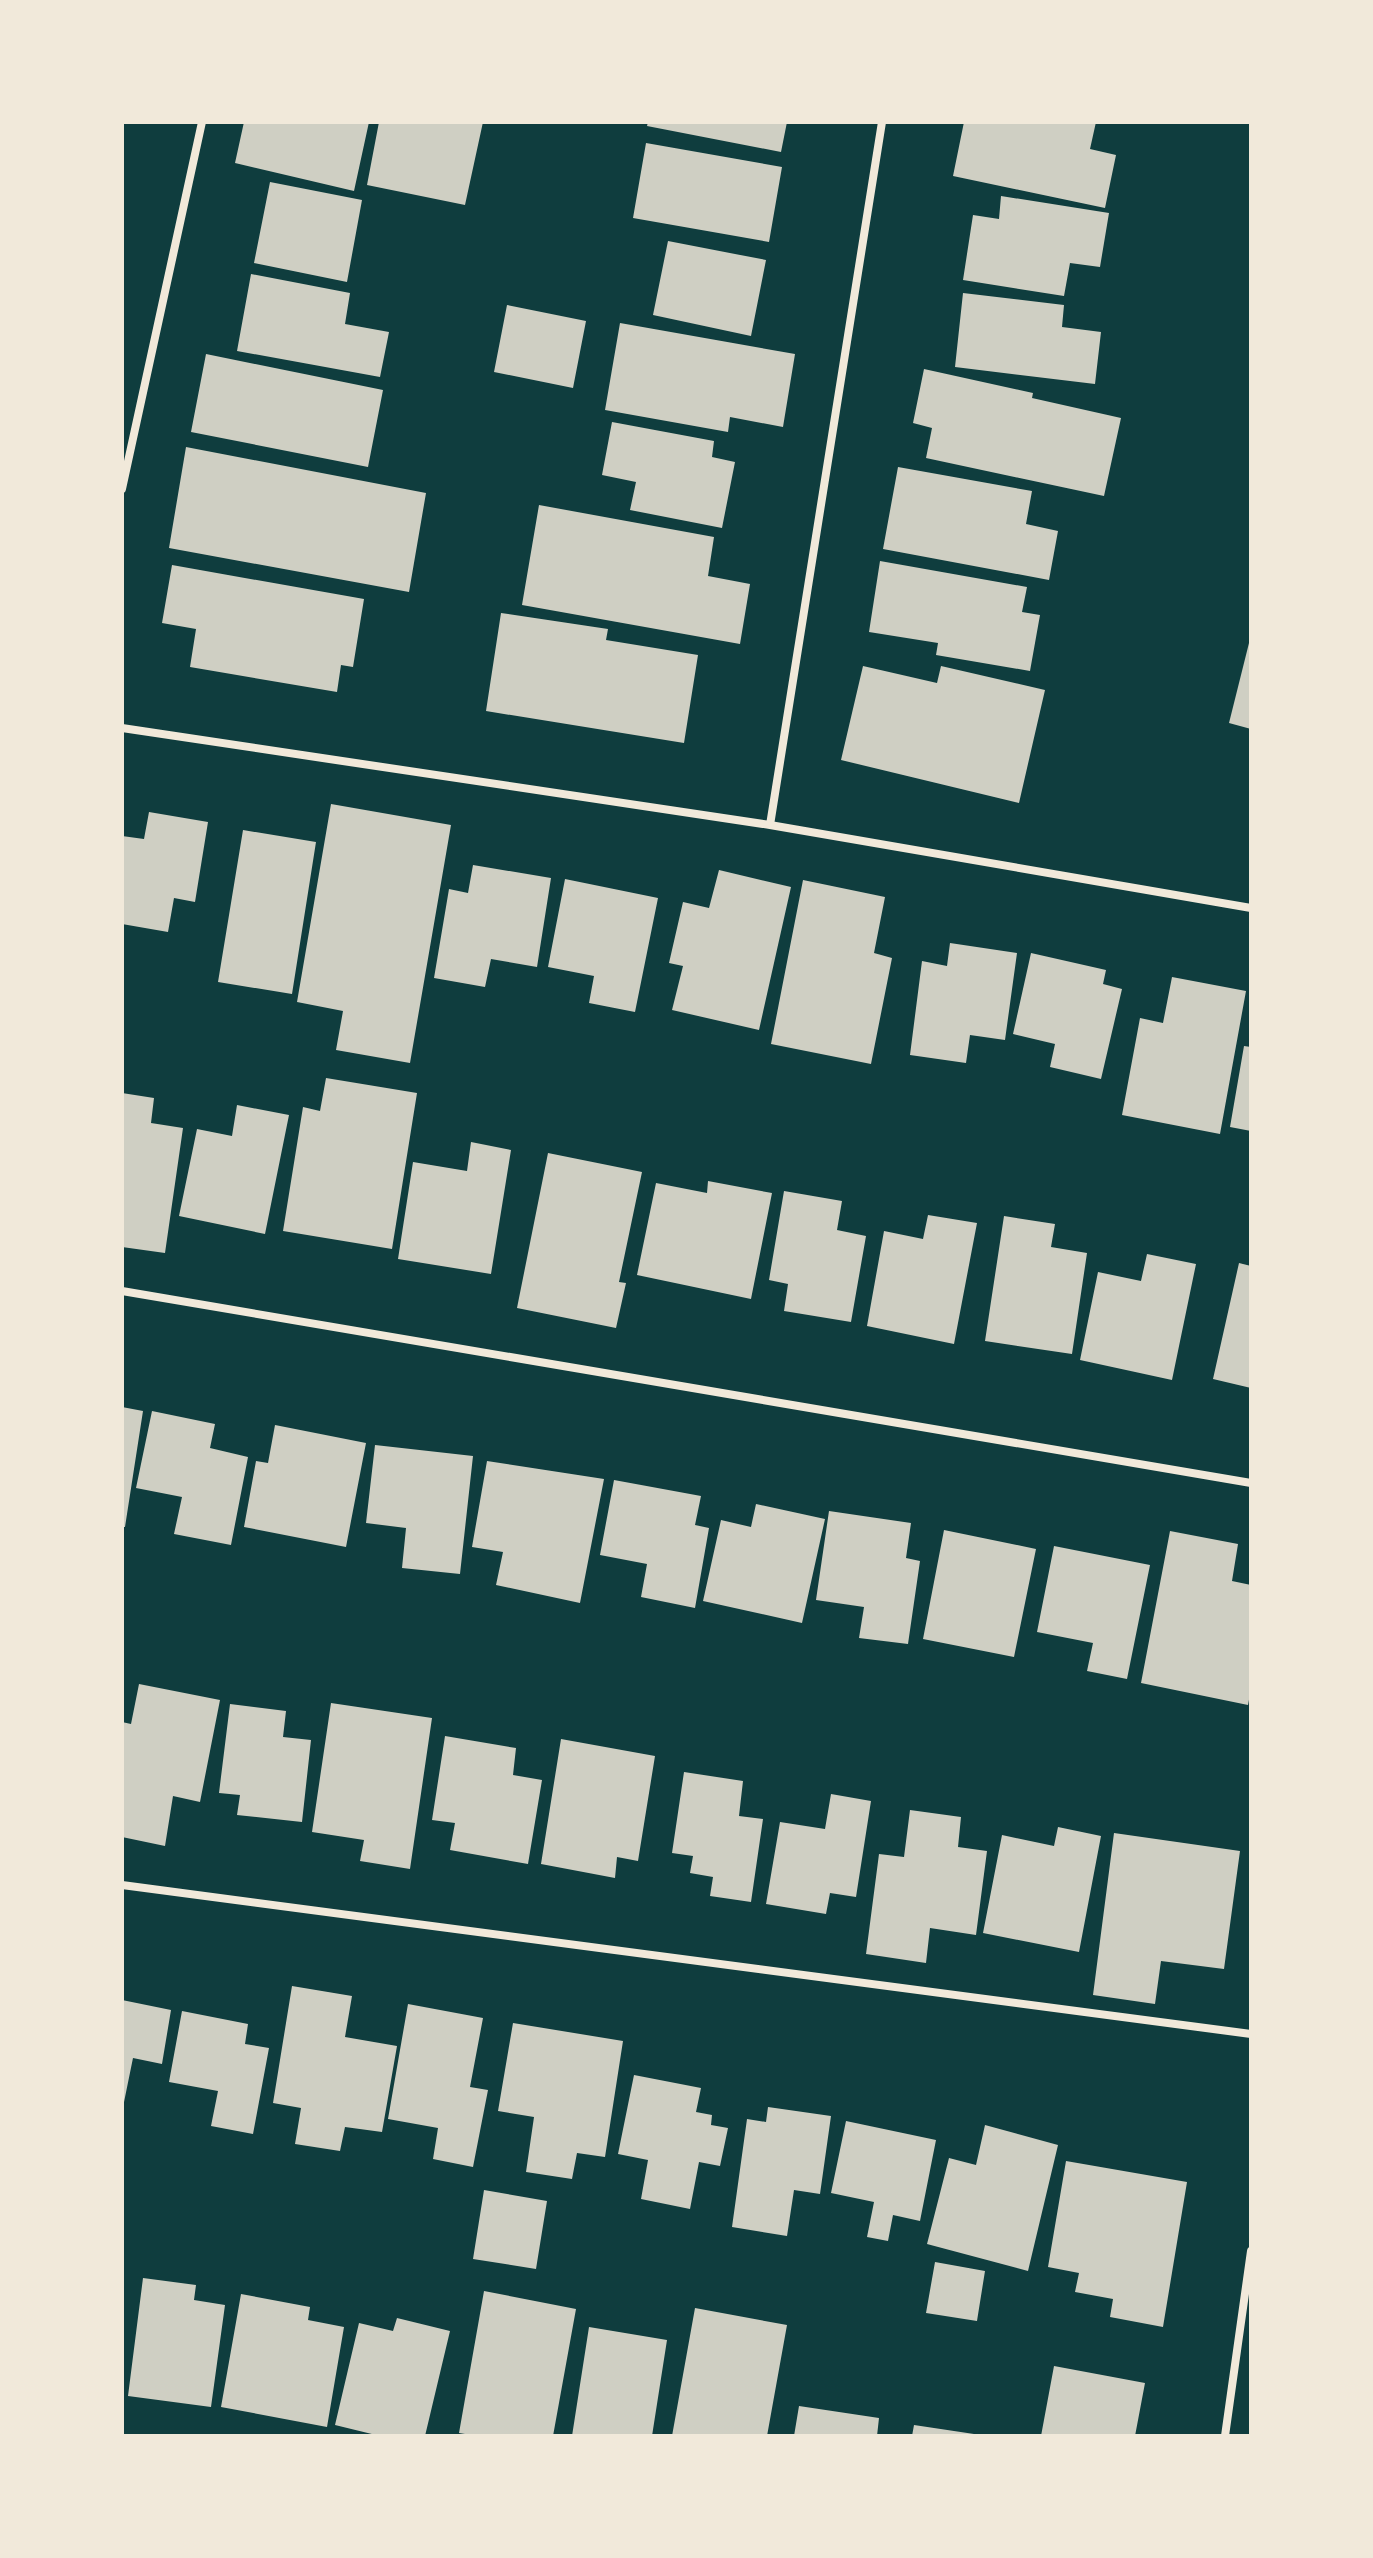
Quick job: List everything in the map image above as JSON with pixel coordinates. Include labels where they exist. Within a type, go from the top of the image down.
[{"type":"street","points":[[122,489],[202,122]]},
{"type":"street","points":[[770,825],[882,122]]},
{"type":"street","points":[[122,728],[770,825],[1251,908]]},
{"type":"street","points":[[122,1291],[1251,1483]]},
{"type":"street","points":[[122,1885],[1251,2034]]},
{"type":"street","points":[[1225,2436],[1251,2251]]},
{"type":"building","points":[[244,122],[369,122],[354,191],[235,163]]},
{"type":"building","points":[[379,122],[483,122],[465,205],[367,185]]},
{"type":"building","points":[[648,122],[787,122],[781,152],[647,126]]},
{"type":"building","points":[[964,122],[1096,122],[1090,149],[1116,155],[1105,208],[953,176]]},
{"type":"building","points":[[646,143],[782,167],[769,242],[633,218]]},
{"type":"building","points":[[270,182],[362,200],[347,282],[254,263]]},
{"type":"building","points":[[1001,196],[1109,213],[1100,267],[1070,263],[1064,296],[963,280],[973,215],[999,219]]},
{"type":"building","points":[[668,241],[766,260],[751,336],[653,315]]},
{"type":"building","points":[[251,274],[350,293],[345,324],[389,332],[380,377],[237,351]]},
{"type":"building","points":[[963,293],[1064,305],[1062,327],[1101,332],[1095,384],[955,367]]},
{"type":"building","points":[[507,305],[586,321],[573,388],[494,372]]},
{"type":"building","points":[[620,323],[795,354],[783,427],[730,417],[728,432],[605,410]]},
{"type":"building","points":[[206,354],[383,390],[368,467],[191,432]]},
{"type":"building","points":[[924,369],[1033,393],[1032,398],[1121,418],[1104,496],[926,458],[932,428],[913,423]]},
{"type":"building","points":[[612,422],[714,441],[712,457],[735,462],[722,528],[630,510],[636,482],[602,475]]},
{"type":"building","points":[[186,447],[426,493],[409,592],[169,548]]},
{"type":"building","points":[[898,467],[1032,491],[1026,524],[1058,531],[1049,580],[883,549]]},
{"type":"building","points":[[539,505],[714,537],[708,576],[750,584],[740,644],[522,605]]},
{"type":"building","points":[[880,561],[1027,587],[1022,612],[1040,615],[1030,671],[936,655],[938,643],[869,632]]},
{"type":"building","points":[[172,565],[364,599],[353,667],[341,665],[337,692],[190,667],[196,629],[162,623]]},
{"type":"building","points":[[501,613],[608,629],[606,640],[698,655],[684,743],[486,711]]},
{"type":"building","points":[[1251,639],[1251,729],[1229,723]]},
{"type":"building","points":[[863,666],[937,683],[941,666],[1045,690],[1019,803],[841,760]]},
{"type":"building","points":[[331,804],[451,825],[410,1063],[336,1050],[343,1011],[297,1002]]},
{"type":"building","points":[[149,812],[208,822],[195,902],[174,898],[168,932],[122,924],[122,836],[144,839]]},
{"type":"building","points":[[243,830],[316,842],[292,994],[218,982]]},
{"type":"building","points":[[473,865],[551,878],[537,967],[491,959],[485,987],[434,978],[449,889],[468,893]]},
{"type":"building","points":[[719,870],[791,887],[759,1030],[672,1010],[683,966],[669,963],[683,902],[709,908]]},
{"type":"building","points":[[565,879],[658,898],[635,1012],[589,1003],[594,976],[548,967]]},
{"type":"building","points":[[803,880],[885,897],[874,953],[892,958],[871,1064],[771,1044]]},
{"type":"building","points":[[950,943],[1017,953],[1005,1040],[970,1035],[966,1063],[910,1055],[922,961],[947,966]]},
{"type":"building","points":[[1031,953],[1106,970],[1103,984],[1122,989],[1101,1079],[1050,1067],[1055,1044],[1013,1034]]},
{"type":"building","points":[[1172,977],[1246,991],[1220,1134],[1122,1115],[1140,1018],[1163,1023]]},
{"type":"building","points":[[1244,1046],[1251,1047],[1251,1131],[1230,1127]]},
{"type":"building","points":[[326,1078],[417,1093],[392,1249],[283,1231],[303,1107],[320,1111]]},
{"type":"building","points":[[122,1093],[154,1098],[151,1123],[183,1128],[165,1253],[122,1247]]},
{"type":"building","points":[[237,1105],[289,1115],[265,1234],[179,1216],[197,1129],[232,1136]]},
{"type":"building","points":[[471,1142],[511,1150],[491,1274],[398,1259],[413,1162],[467,1171]]},
{"type":"building","points":[[548,1153],[642,1172],[619,1282],[626,1283],[616,1328],[517,1308]]},
{"type":"building","points":[[708,1181],[772,1193],[751,1299],[637,1275],[656,1183],[707,1193]]},
{"type":"building","points":[[784,1191],[842,1201],[837,1230],[866,1236],[851,1322],[784,1311],[788,1284],[769,1280]]},
{"type":"building","points":[[928,1215],[977,1223],[954,1344],[867,1326],[884,1231],[923,1239]]},
{"type":"building","points":[[1004,1216],[1055,1224],[1051,1247],[1087,1253],[1072,1354],[985,1341]]},
{"type":"building","points":[[1147,1254],[1196,1264],[1172,1380],[1080,1360],[1098,1272],[1141,1281]]},
{"type":"building","points":[[1239,1263],[1251,1266],[1251,1388],[1213,1379]]},
{"type":"building","points":[[122,1407],[143,1411],[125,1527],[122,1527]]},
{"type":"building","points":[[152,1411],[215,1424],[210,1448],[248,1457],[231,1545],[174,1534],[182,1497],[136,1488]]},
{"type":"building","points":[[275,1425],[366,1443],[346,1547],[244,1527],[256,1461],[268,1463]]},
{"type":"building","points":[[375,1445],[473,1456],[460,1574],[402,1568],[406,1528],[366,1523]]},
{"type":"building","points":[[487,1461],[604,1479],[580,1603],[496,1585],[503,1552],[472,1547]]},
{"type":"building","points":[[614,1480],[701,1496],[695,1525],[709,1528],[695,1608],[641,1597],[647,1564],[600,1555]]},
{"type":"building","points":[[756,1504],[825,1519],[802,1623],[703,1601],[721,1520],[751,1527]]},
{"type":"building","points":[[829,1511],[911,1523],[906,1558],[920,1561],[908,1644],[859,1638],[864,1607],[816,1600]]},
{"type":"building","points":[[944,1530],[1036,1549],[1014,1657],[923,1639]]},
{"type":"building","points":[[1170,1531],[1238,1544],[1232,1581],[1251,1585],[1251,1689],[1248,1705],[1141,1683]]},
{"type":"building","points":[[1054,1546],[1150,1565],[1127,1679],[1087,1671],[1093,1643],[1037,1632]]},
{"type":"building","points":[[139,1684],[220,1700],[200,1802],[173,1796],[165,1846],[122,1837],[122,1722],[131,1724]]},
{"type":"building","points":[[331,1703],[432,1718],[410,1869],[360,1861],[364,1840],[312,1832]]},
{"type":"building","points":[[230,1704],[286,1711],[283,1737],[311,1740],[302,1822],[237,1815],[240,1795],[219,1793]]},
{"type":"building","points":[[445,1736],[516,1748],[513,1775],[542,1780],[528,1864],[450,1850],[455,1823],[432,1820]]},
{"type":"building","points":[[561,1739],[655,1756],[638,1861],[617,1857],[615,1878],[541,1864]]},
{"type":"building","points":[[684,1772],[743,1781],[739,1816],[763,1819],[751,1902],[710,1896],[713,1877],[690,1873],[693,1856],[672,1853]]},
{"type":"building","points":[[831,1794],[871,1801],[856,1897],[830,1893],[826,1914],[766,1904],[780,1822],[825,1829]]},
{"type":"building","points":[[910,1810],[961,1817],[958,1847],[987,1851],[976,1935],[930,1928],[926,1963],[866,1954],[879,1854],[904,1857]]},
{"type":"building","points":[[1058,1827],[1101,1836],[1079,1952],[983,1933],[1002,1835],[1054,1846]]},
{"type":"building","points":[[1114,1833],[1240,1851],[1224,1969],[1161,1961],[1155,2004],[1093,1995]]},
{"type":"building","points":[[292,1986],[352,1996],[345,2037],[397,2046],[382,2132],[345,2127],[340,2151],[295,2144],[301,2108],[273,2103]]},
{"type":"building","points":[[122,2000],[171,2010],[162,2064],[133,2058],[123,2107]]},
{"type":"building","points":[[408,2004],[483,2018],[470,2087],[488,2090],[473,2167],[433,2159],[438,2128],[388,2119]]},
{"type":"building","points":[[182,2011],[248,2024],[245,2044],[269,2048],[253,2134],[211,2126],[218,2091],[169,2082]]},
{"type":"building","points":[[513,2023],[623,2041],[605,2157],[577,2153],[572,2179],[526,2172],[534,2117],[498,2111]]},
{"type":"building","points":[[634,2075],[701,2088],[696,2112],[712,2115],[711,2125],[728,2128],[720,2166],[699,2162],[690,2209],[641,2199],[648,2160],[618,2154]]},
{"type":"building","points":[[768,2107],[831,2116],[820,2194],[794,2190],[787,2236],[732,2227],[747,2119],[766,2122]]},
{"type":"building","points":[[846,2121],[936,2140],[920,2221],[893,2215],[888,2241],[867,2237],[874,2202],[831,2193]]},
{"type":"building","points":[[985,2125],[1058,2145],[1028,2271],[927,2244],[949,2158],[976,2165]]},
{"type":"building","points":[[1066,2161],[1187,2182],[1163,2327],[1110,2317],[1113,2299],[1075,2292],[1079,2273],[1048,2267]]},
{"type":"building","points":[[484,2190],[547,2201],[536,2269],[473,2259]]},
{"type":"building","points":[[935,2262],[985,2271],[977,2321],[926,2313]]},
{"type":"building","points":[[143,2278],[196,2285],[194,2300],[225,2305],[211,2407],[128,2396]]},
{"type":"building","points":[[484,2291],[576,2309],[553,2436],[477,2436],[459,2433]]},
{"type":"building","points":[[241,2294],[310,2307],[308,2320],[344,2327],[327,2427],[221,2407]]},
{"type":"building","points":[[695,2308],[787,2325],[767,2436],[672,2436]]},
{"type":"building","points":[[397,2318],[450,2331],[425,2436],[380,2436],[335,2425],[359,2323],[393,2331]]},
{"type":"building","points":[[589,2327],[667,2340],[652,2436],[572,2436]]},
{"type":"building","points":[[1054,2366],[1145,2383],[1135,2436],[1041,2436]]},
{"type":"building","points":[[799,2406],[879,2418],[877,2436],[794,2436]]},
{"type":"building","points":[[914,2425],[974,2434],[974,2436],[912,2436]]}]
